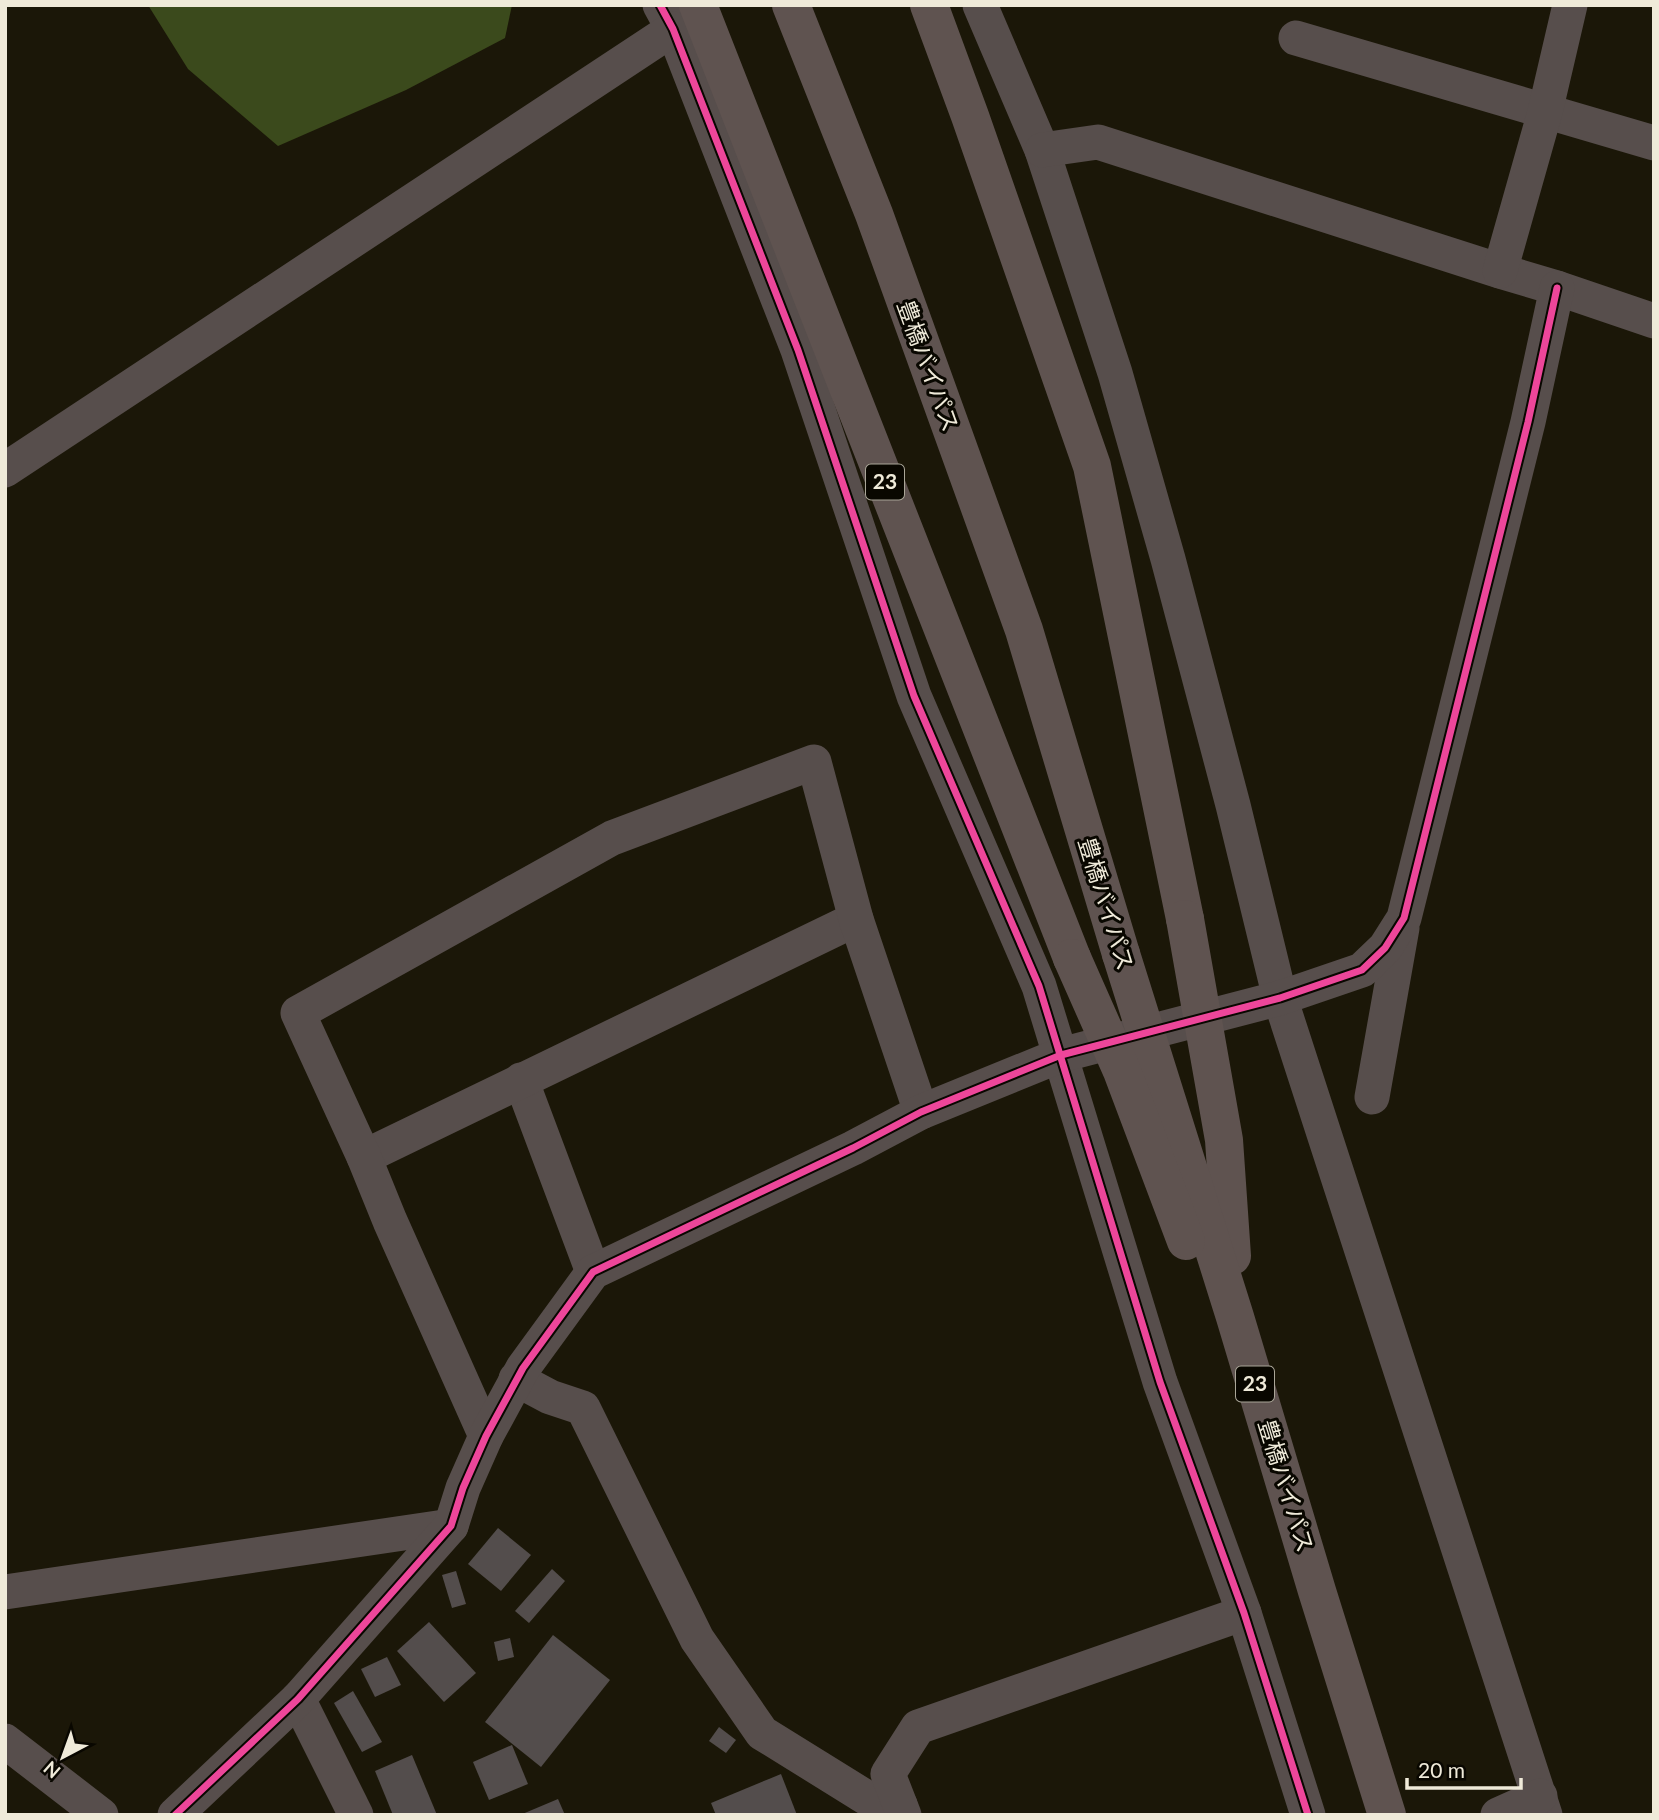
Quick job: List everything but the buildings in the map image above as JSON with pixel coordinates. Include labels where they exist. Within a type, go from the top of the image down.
[{"type":"highway","name":"豊橋バイパス","points":[[791,5],[874,214],[1024,630],[1121,954],[1387,1815]]},
{"type":"highway","name":"23","points":[[929,5],[1092,466],[1185,919],[1224,1140],[1235,1317]]},
{"type":"highway","name":"23","points":[[677,13],[1072,958],[1122,1071],[1317,1591]]},
{"type":"street","points":[[981,5],[1042,150],[1115,373],[1168,559],[1233,805],[1280,998],[1542,1806],[1498,1815]]},
{"type":"street","points":[[1500,271],[1545,112],[1570,5]]},
{"type":"street","points":[[5,470],[677,13],[798,350],[914,696],[1039,986],[1160,1382],[1244,1614],[1308,1815]]},
{"type":"street","points":[[1296,38],[1654,143]]},
{"type":"street","points":[[1042,150],[1098,142],[1654,321]]},
{"type":"street","points":[[1372,1097],[1404,918],[1528,422],[1557,288]]},
{"type":"street","points":[[486,1436],[298,1013],[612,838],[814,762],[856,919],[921,1112]]},
{"type":"street","points":[[174,1815],[298,1699],[451,1526],[463,1488],[516,1379],[593,1272],[853,1148],[921,1112],[1061,1055],[1280,998],[1362,970],[1385,948],[1404,918]]},
{"type":"street","points":[[364,1157],[856,919]]},
{"type":"street","points":[[521,1080],[593,1272]]},
{"type":"street","points":[[516,1379],[550,1397],[583,1408],[698,1639],[762,1733],[867,1798],[902,1810]]},
{"type":"street","points":[[5,1592],[451,1526]]},
{"type":"street","points":[[902,1810],[888,1774],[918,1727],[1244,1614]]},
{"type":"street","points":[[298,1699],[356,1815]]},
{"type":"street","points":[[5,1741],[101,1815]]},
{"type":"green space","points":[[148,5],[512,5],[505,38],[406,90],[278,146],[188,69]]},
{"type":"cycle path","points":[[660,5],[673,29],[798,350],[914,696],[1039,986],[1160,1382],[1244,1613],[1308,1815]]},
{"type":"cycle path","points":[[175,1815],[298,1699],[451,1526],[463,1488],[486,1436],[523,1368],[593,1272],[853,1148],[921,1112],[1061,1055],[1280,998],[1362,970],[1385,948],[1404,918],[1528,422],[1557,288]]}]
